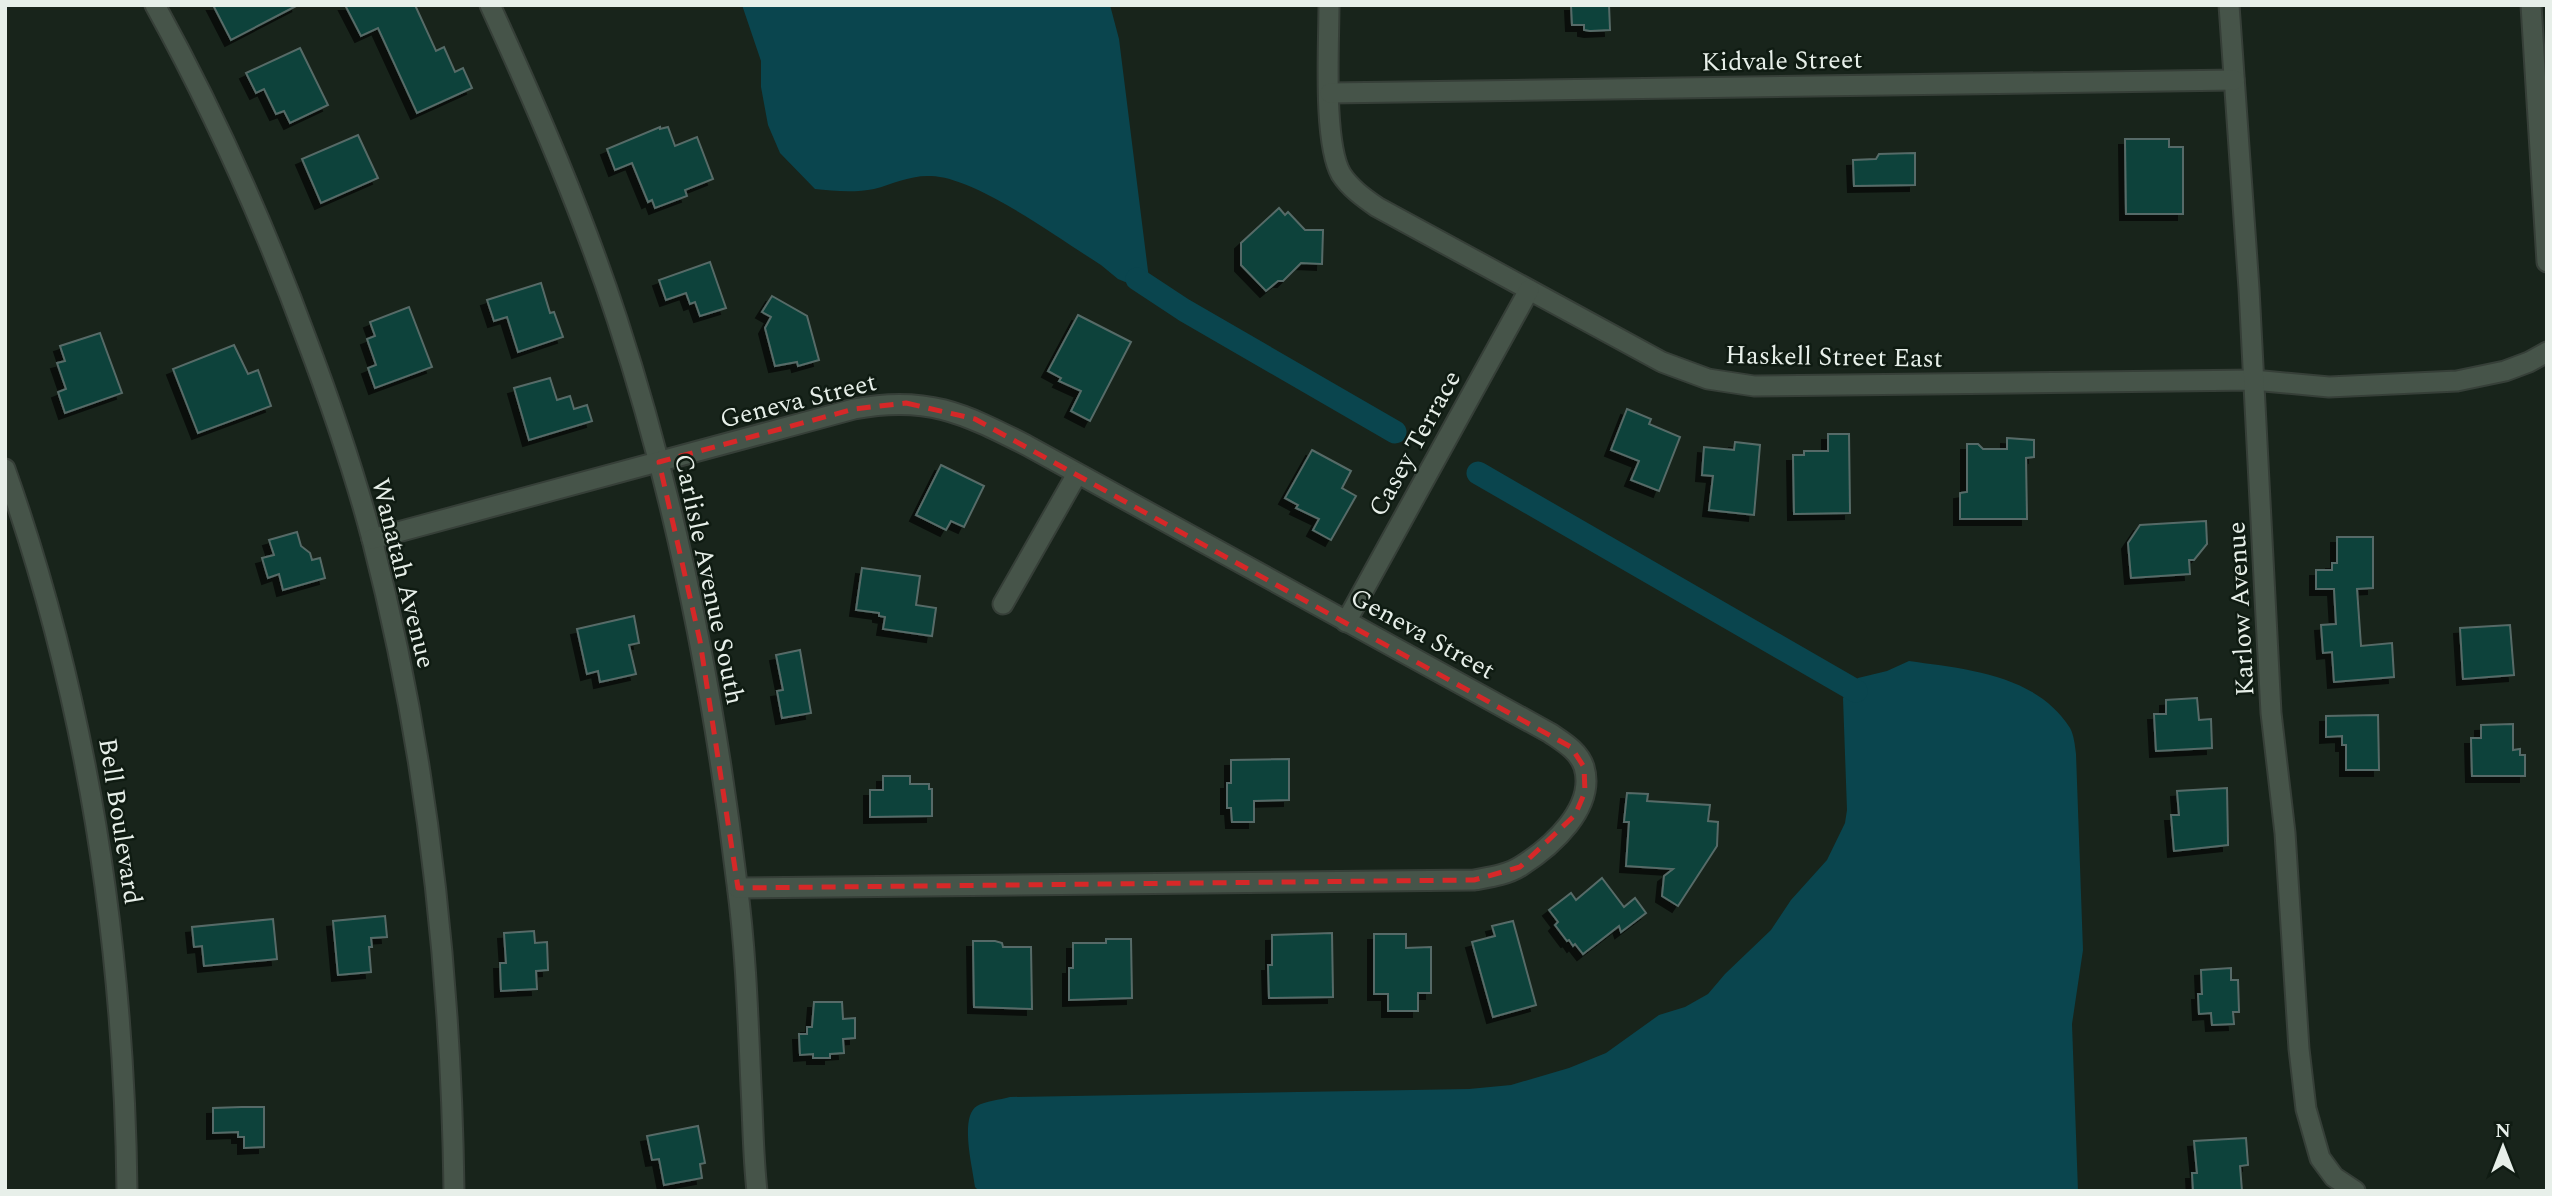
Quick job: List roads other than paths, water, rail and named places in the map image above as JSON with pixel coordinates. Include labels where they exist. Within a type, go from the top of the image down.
[{"type":"street","name":"Wanatah Avenue","points":[[155,5],[237,167],[282,274],[323,382],[372,539],[391,615],[431,852],[447,1008],[453,1106],[454,1191]]},
{"type":"street","name":"Carlisle Avenue South","points":[[490,5],[533,99],[587,235],[617,320],[659,462],[677,534],[722,763],[738,888],[757,1191]]},
{"type":"street","name":"Haskell Street East","points":[[1329,5],[1333,152],[1341,174],[1357,193],[1377,207],[1662,362],[1708,379],[1754,386],[2253,380],[2329,387],[2457,381],[2505,371],[2547,352]]},
{"type":"street","name":"Karlow Avenue","points":[[2229,5],[2271,713],[2285,832],[2299,1049],[2306,1109],[2320,1158],[2334,1177],[2355,1191]]},
{"type":"street","points":[[2531,5],[2547,262]]},
{"type":"street","name":"Kidvale Street","points":[[1330,93],[2234,80]]},
{"type":"street","name":"Casey Terrace","points":[[1346,622],[1529,290]]},
{"type":"street","name":"Geneva Street","points":[[372,539],[854,409],[879,404],[929,405],[975,419],[1550,733],[1571,747],[1584,767],[1585,792],[1575,815],[1561,833],[1520,867],[1497,876],[1474,880],[738,888]]},
{"type":"street","name":"Bell Boulevard","points":[[5,469],[54,623],[81,737],[97,822],[112,929],[122,1032],[127,1191]]},
{"type":"street","points":[[1003,604],[1077,474]]},
{"type":"water","points":[[742,5],[1110,5],[1119,39],[1149,279],[1142,289],[1118,279],[1101,265],[1018,212],[994,198],[950,179],[916,177],[859,191],[815,189],[780,153],[768,125],[761,87],[761,61]]},
{"type":"water","points":[[1909,661],[1976,671],[2019,685],[2056,710],[2072,734],[2076,754],[2083,950],[2072,1024],[2078,1191],[979,1191],[975,1187],[968,1132],[972,1112],[980,1104],[1010,1097],[1469,1089],[1511,1085],[1569,1068],[1606,1053],[1659,1015],[1685,1007],[1708,994],[1771,930],[1791,900],[1827,860],[1845,823],[1847,810],[1843,698],[1858,678],[1887,671]]},
{"type":"waterway","points":[[1137,279],[1184,310],[1395,432]]},
{"type":"waterway","points":[[1478,473],[1856,691]]}]
